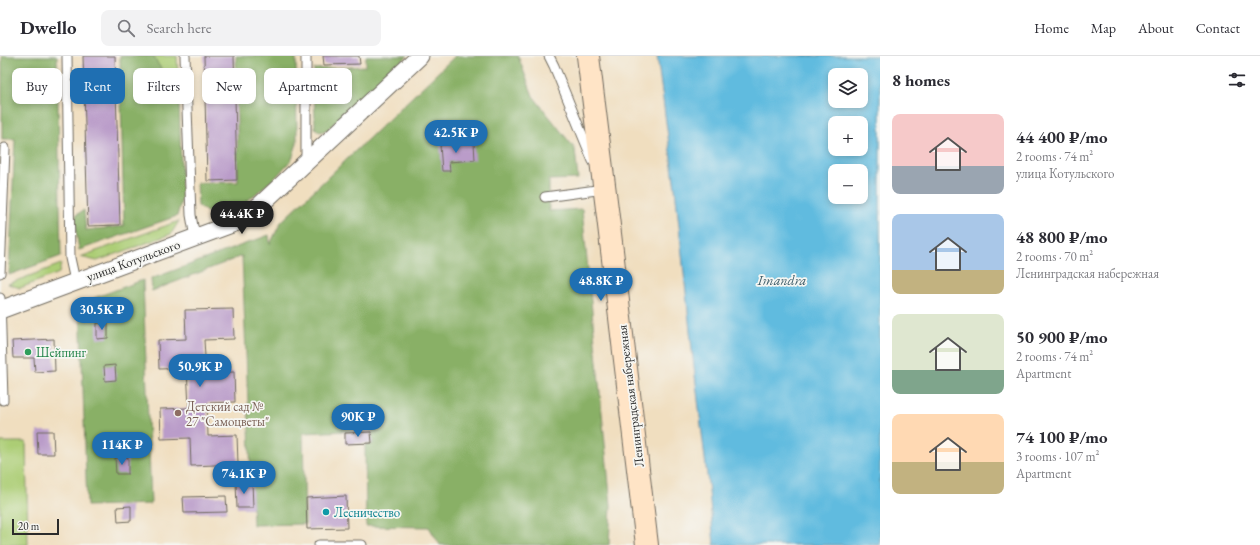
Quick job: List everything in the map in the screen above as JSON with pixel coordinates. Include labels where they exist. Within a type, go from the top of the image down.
[{"type":"main road","name":"Ленинградская набережная","points":[[588,56],[647,545]]},
{"type":"street","name":"улица Котульского","points":[[0,310],[237,222],[260,205],[420,56]]},
{"type":"lane","points":[[66,56],[70,258],[75,281]]},
{"type":"lane","points":[[185,56],[191,215],[195,238]]},
{"type":"lane","points":[[306,56],[306,162]]},
{"type":"lane","points":[[545,197],[604,190],[549,56]]},
{"type":"lane","points":[[0,273],[5,148]]},
{"type":"lane","points":[[0,298],[3,400]]},
{"type":"lane","points":[[319,545],[362,545]]},
{"type":"green space","points":[[2,56],[57,56],[57,68],[12,68],[12,104],[58,104],[61,256],[9,275],[15,139],[2,139]]},
{"type":"green space","points":[[120,56],[153,56],[160,68],[133,68],[133,104],[179,104],[182,198],[177,216],[79,250],[76,231],[76,215],[84,210],[86,230],[124,226],[121,104],[125,104],[125,68],[120,68]]},
{"type":"green space","points":[[132,56],[177,56],[178,68],[160,68],[159,66]]},
{"type":"green space","points":[[236,56],[296,56],[296,68],[264,68],[264,104],[297,104],[297,143],[292,159],[276,177],[247,201],[223,213],[207,212],[198,206],[197,183],[238,182],[237,104],[256,104],[256,68],[236,68]]},
{"type":"green space","points":[[366,56],[408,56],[327,130],[320,132],[315,128],[315,104],[352,104],[352,68],[331,68],[366,66]]},
{"type":"green space","points":[[455,56],[518,56],[533,96],[575,149],[578,179],[549,180],[549,211],[582,209],[611,505],[609,545],[440,545],[429,527],[366,526],[365,445],[373,444],[372,430],[303,433],[305,524],[253,525],[242,256],[152,291],[151,279],[269,235],[270,244],[281,222]]},
{"type":"green space","points":[[179,221],[171,234],[97,261],[80,257]]},
{"type":"green space","points":[[61,264],[59,273],[20,288],[8,284]]},
{"type":"green space","points":[[143,280],[151,504],[87,506],[80,303]]},
{"type":"green space","points":[[0,442],[26,442],[28,545],[0,545]]},
{"type":"water","name":"Imandra","points":[[657,56],[880,56],[880,545],[714,545],[675,188]]},
{"type":"building","points":[[83,56],[115,56],[115,68],[83,68]]},
{"type":"building","points":[[204,56],[234,56],[234,68],[204,68]]},
{"type":"building","points":[[323,56],[359,56],[360,64],[324,65]]},
{"type":"building","points":[[84,104],[116,104],[120,225],[88,226]]},
{"type":"building","points":[[205,104],[235,104],[237,180],[207,181]]},
{"type":"building","points":[[474,143],[475,160],[449,162],[450,171],[442,171],[440,145]]},
{"type":"building","points":[[233,309],[234,339],[204,340],[206,373],[234,372],[235,402],[207,403],[208,436],[237,435],[238,464],[191,466],[190,438],[161,439],[160,409],[189,408],[187,368],[159,369],[158,340],[186,339],[185,310]]},
{"type":"building","points":[[97,323],[108,323],[108,338],[97,339]]},
{"type":"building","points":[[54,339],[55,371],[35,372],[34,358],[13,358],[12,341]]},
{"type":"building","points":[[115,365],[116,380],[105,381],[104,366]]},
{"type":"building","points":[[37,431],[53,431],[54,454],[38,454]]},
{"type":"building","points":[[371,432],[372,443],[345,444],[345,433]]},
{"type":"building","points":[[128,457],[128,474],[116,474],[115,458]]},
{"type":"building","points":[[236,482],[252,482],[253,508],[237,508]]},
{"type":"building","points":[[226,496],[227,512],[184,513],[183,497]]},
{"type":"building","name":"Лесничество","points":[[346,496],[347,528],[307,529],[306,498]]},
{"type":"building","points":[[131,506],[131,521],[118,522],[117,507]]},
{"type":"place","name":"Шейпинг","points":[[28,352]]},
{"type":"place","name":"Детский сад № 27 \"Самоцветы\"","points":[[178,413]]},
{"type":"place","name":"Лесничество","points":[[326,512]]}]
